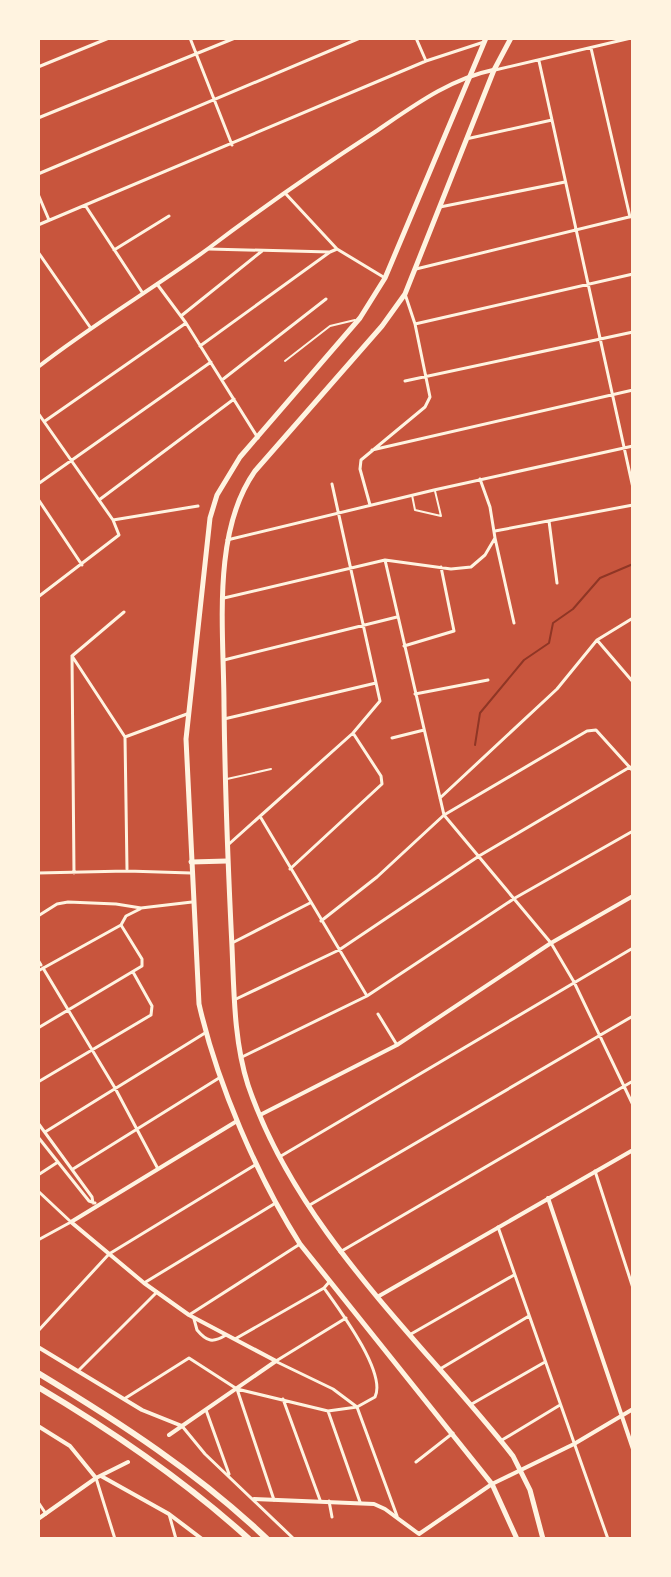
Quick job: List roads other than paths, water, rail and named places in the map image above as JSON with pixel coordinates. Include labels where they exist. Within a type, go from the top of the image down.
[{"type":"highway","points":[[38,1373],[157,1448],[217,1494],[267,1539]]},
{"type":"highway","points":[[38,1387],[147,1456],[211,1504],[249,1539]]},
{"type":"main road","points":[[511,38],[494,70],[405,294],[382,326],[255,471],[237,501],[226,540],[224,598],[226,847],[234,1000],[241,1057],[260,1115],[308,1206],[340,1252],[501,1441],[522,1471],[543,1539]]},
{"type":"main road","points":[[485,40],[385,278],[360,318],[228,475],[210,518],[187,714],[192,902],[199,1004],[205,1033],[239,1120],[275,1204],[300,1244],[492,1484],[517,1539]]},
{"type":"main road","points":[[191,862],[227,861]]},
{"type":"street","points":[[38,67],[109,38]]},
{"type":"street","points":[[190,38],[232,145]]},
{"type":"street","points":[[38,118],[235,38]]},
{"type":"street","points":[[38,174],[360,38]]},
{"type":"street","points":[[416,38],[426,61]]},
{"type":"street","points":[[38,367],[284,191],[403,113],[471,75],[631,38]]},
{"type":"street","points":[[38,225],[426,61],[485,40]]},
{"type":"street","points":[[416,269],[632,216],[591,48]]},
{"type":"street","points":[[539,61],[633,488]]},
{"type":"street","points":[[466,139],[552,120]]},
{"type":"street","points":[[440,207],[565,182]]},
{"type":"street","points":[[284,191],[337,249],[385,278]]},
{"type":"street","points":[[38,194],[49,220]]},
{"type":"street","points":[[85,205],[143,293]]},
{"type":"street","points":[[114,250],[169,216]]},
{"type":"street","points":[[206,249],[330,252]]},
{"type":"street","points":[[200,346],[337,249]]},
{"type":"street","points":[[181,316],[263,250]]},
{"type":"street","points":[[38,252],[90,327]]},
{"type":"street","points":[[415,324],[633,274]]},
{"type":"street","points":[[156,284],[186,323],[258,438]]},
{"type":"street","points":[[370,505],[360,464],[372,450],[428,403],[427,377],[405,294]]},
{"type":"street","points":[[222,380],[326,299]]},
{"type":"street","points":[[285,361],[330,326],[360,318]]},
{"type":"street","points":[[45,421],[186,323]]},
{"type":"street","points":[[405,381],[633,332]]},
{"type":"street","points":[[38,484],[211,362]]},
{"type":"street","points":[[372,450],[633,390]]},
{"type":"street","points":[[99,500],[234,399]]},
{"type":"street","points":[[38,413],[113,520],[119,535],[39,594]]},
{"type":"street","points":[[226,540],[633,446]]},
{"type":"street","points":[[480,479],[495,531],[514,623]]},
{"type":"street","points":[[226,847],[353,733],[380,701],[332,484]]},
{"type":"street","points":[[412,495],[415,510],[441,516],[434,490]]},
{"type":"street","points":[[38,499],[82,565]]},
{"type":"street","points":[[495,531],[633,505]]},
{"type":"street","points":[[113,520],[198,506]]},
{"type":"street","points":[[549,521],[557,583]]},
{"type":"street","points":[[224,598],[385,560],[462,570],[471,567],[485,555],[495,538]]},
{"type":"street","points":[[385,560],[444,815],[551,943],[574,982],[633,1105]]},
{"type":"street","points":[[404,646],[454,631],[441,567]]},
{"type":"street","points":[[72,656],[124,612]]},
{"type":"street","points":[[224,660],[397,617]]},
{"type":"street","points":[[440,798],[557,689],[597,640],[633,618]]},
{"type":"street","points":[[597,640],[633,682]]},
{"type":"street","points":[[72,656],[125,737],[127,871]]},
{"type":"street","points":[[72,656],[74,873]]},
{"type":"street","points":[[415,694],[488,680]]},
{"type":"street","points":[[224,719],[378,682]]},
{"type":"street","points":[[125,737],[187,714]]},
{"type":"street","points":[[234,1000],[339,950],[479,856],[631,769],[592,729],[444,815],[377,877],[321,921]]},
{"type":"street","points":[[392,738],[424,730]]},
{"type":"street","points":[[290,869],[382,784],[381,776],[353,733]]},
{"type":"street","points":[[225,779],[271,769]]},
{"type":"street","points":[[261,818],[367,996]]},
{"type":"street","points":[[241,1057],[367,996],[515,898],[633,831]]},
{"type":"street","points":[[38,873],[191,873]]},
{"type":"street","points":[[260,1115],[397,1045],[551,943],[633,896]]},
{"type":"street","points":[[38,916],[57,904],[68,902],[141,908],[192,902]]},
{"type":"street","points":[[232,943],[310,903]]},
{"type":"street","points":[[38,971],[41,964],[121,925],[126,916],[141,908]]},
{"type":"street","points":[[38,1028],[133,972],[143,962],[121,925]]},
{"type":"street","points":[[281,1156],[633,948]]},
{"type":"street","points":[[41,964],[115,1088],[158,1169]]},
{"type":"street","points":[[38,1082],[153,1011],[133,972]]},
{"type":"street","points":[[378,1014],[397,1045]]},
{"type":"street","points":[[308,1206],[633,1016]]},
{"type":"street","points":[[45,1132],[205,1033]]},
{"type":"street","points":[[73,1169],[222,1077]]},
{"type":"street","points":[[340,1252],[633,1081]]},
{"type":"street","points":[[38,1240],[239,1120]]},
{"type":"street","points":[[38,1123],[92,1197],[94,1206]]},
{"type":"street","points":[[38,1137],[94,1206]]},
{"type":"street","points":[[379,1296],[633,1150]]},
{"type":"street","points":[[38,1175],[58,1162]]},
{"type":"street","points":[[38,1331],[109,1254],[257,1164]]},
{"type":"street","points":[[595,1171],[633,1288]]},
{"type":"street","points":[[38,1191],[144,1283],[194,1319],[333,1389],[357,1407],[399,1519]]},
{"type":"street","points":[[548,1198],[633,1449]]},
{"type":"street","points":[[144,1283],[275,1204]]},
{"type":"street","points":[[498,1227],[608,1539]]},
{"type":"street","points":[[189,1315],[300,1244]]},
{"type":"street","points":[[411,1334],[514,1275]]},
{"type":"street","points":[[234,1339],[324,1288],[330,1281]]},
{"type":"street","points":[[124,1399],[189,1358],[237,1389],[328,1411],[357,1407],[375,1397],[379,1381],[346,1318],[324,1288]]},
{"type":"street","points":[[79,1370],[157,1292]]},
{"type":"street","points":[[440,1369],[529,1316]]},
{"type":"street","points":[[169,1435],[276,1361],[346,1318]]},
{"type":"street","points":[[194,1319],[197,1330],[210,1341],[226,1335]]},
{"type":"street","points":[[38,1347],[124,1399],[182,1426],[205,1454],[294,1539]]},
{"type":"street","points":[[470,1405],[545,1362]]},
{"type":"street","points":[[237,1389],[274,1500]]},
{"type":"street","points":[[283,1399],[320,1500]]},
{"type":"street","points":[[501,1441],[560,1405]]},
{"type":"street","points":[[413,1539],[492,1484],[574,1444],[633,1409]]},
{"type":"street","points":[[206,1410],[229,1475]]},
{"type":"street","points":[[328,1411],[360,1503]]},
{"type":"street","points":[[38,1426],[70,1446],[98,1477],[169,1514],[202,1539]]},
{"type":"street","points":[[416,1462],[453,1433]]},
{"type":"street","points":[[38,1519],[98,1477],[128,1462]]},
{"type":"street","points":[[98,1477],[115,1539]]},
{"type":"street","points":[[254,1499],[360,1503],[385,1509],[419,1534]]},
{"type":"street","points":[[329,1501],[332,1517]]},
{"type":"street","points":[[38,1502],[46,1514]]},
{"type":"street","points":[[169,1514],[176,1539]]},
{"type":"waterway","points":[[475,745],[480,713],[524,660],[549,643],[553,623],[573,609],[600,578],[633,564]]}]
